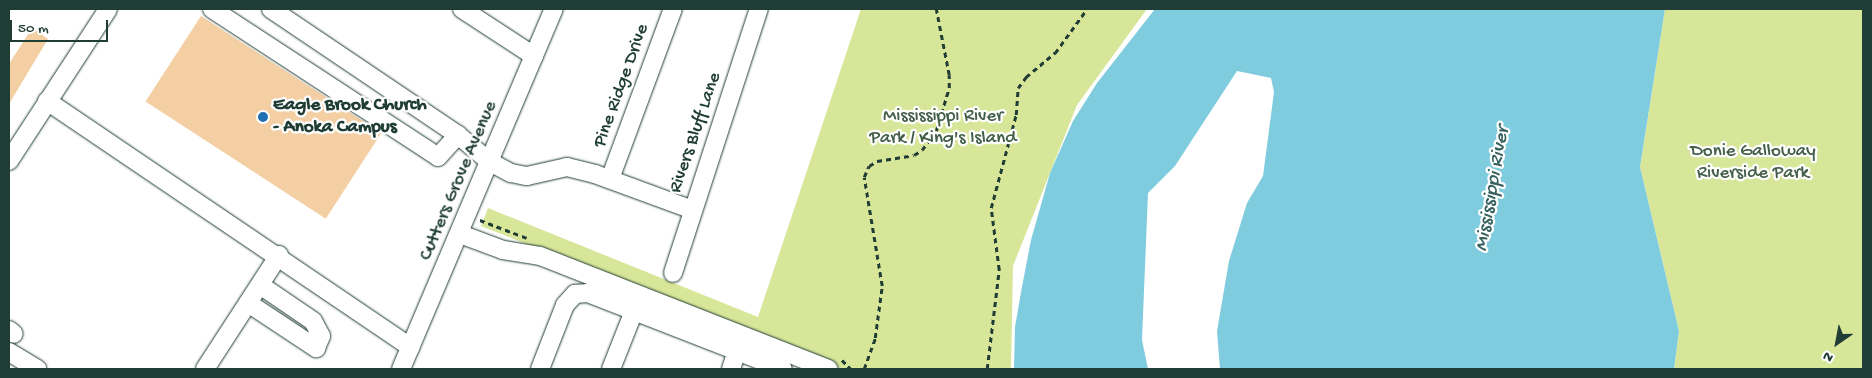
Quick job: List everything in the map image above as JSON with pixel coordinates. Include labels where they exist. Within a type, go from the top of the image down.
[{"type":"street","points":[[9,161],[108,9]]},
{"type":"street","points":[[212,9],[438,157],[458,135]]},
{"type":"street","name":"Rivers Bluff Lane","points":[[271,9],[458,135],[490,162],[511,173],[528,176],[567,167],[610,179],[692,210],[759,9]]},
{"type":"street","points":[[462,9],[534,56]]},
{"type":"street","name":"Cutters Grove Avenue","points":[[401,369],[554,9]]},
{"type":"street","name":"Pine Ridge Drive","points":[[610,179],[673,9]]},
{"type":"street","points":[[47,101],[279,255],[340,301],[411,347]]},
{"type":"street","points":[[673,273],[692,210]]},
{"type":"street","points":[[460,234],[503,250],[540,256],[828,369]]},
{"type":"street","points":[[205,369],[279,255]]},
{"type":"street","points":[[248,303],[316,348],[321,336],[313,321],[260,285]]},
{"type":"street","points":[[540,369],[565,305],[575,294],[588,293],[783,369]]},
{"type":"street","points":[[612,369],[634,311]]},
{"type":"street","points":[[732,369],[737,350]]},
{"type":"street","points":[[9,352],[37,369]]},
{"type":"path","points":[[864,369],[875,338],[882,286],[864,177],[869,166],[877,161],[914,155],[922,150],[936,130],[950,75],[936,9]]},
{"type":"path","points":[[988,369],[999,270],[991,208],[1016,115],[1018,88],[1026,77],[1055,53],[1087,9]]},
{"type":"green space","name":"Mississippi River Park / King's Island","points":[[861,9],[1147,9],[1077,105],[1013,266],[1011,369],[843,369],[481,226],[488,208],[758,317]]},
{"type":"green space","name":"Donie Galloway Riverside Park","points":[[1665,9],[1863,9],[1863,369],[1674,369],[1679,331],[1640,167]]},
{"type":"water","name":"Mississippi River","points":[[1155,9],[1665,9],[1640,167],[1679,331],[1674,369],[1220,369],[1217,331],[1229,261],[1247,203],[1263,176],[1274,92],[1271,78],[1237,71],[1175,166],[1148,193],[1142,340],[1148,369],[1014,369],[1015,327],[1021,292],[1031,240],[1050,173],[1073,121],[1097,83]]},
{"type":"building","name":"Eagle Brook Church - Anoka Campus","points":[[201,16],[381,133],[326,219],[145,102]]},
{"type":"building","points":[[32,28],[48,39],[9,104],[9,64]]},
{"type":"place","name":"Eagle Brook Church - Anoka Campus","points":[[263,117]]}]
